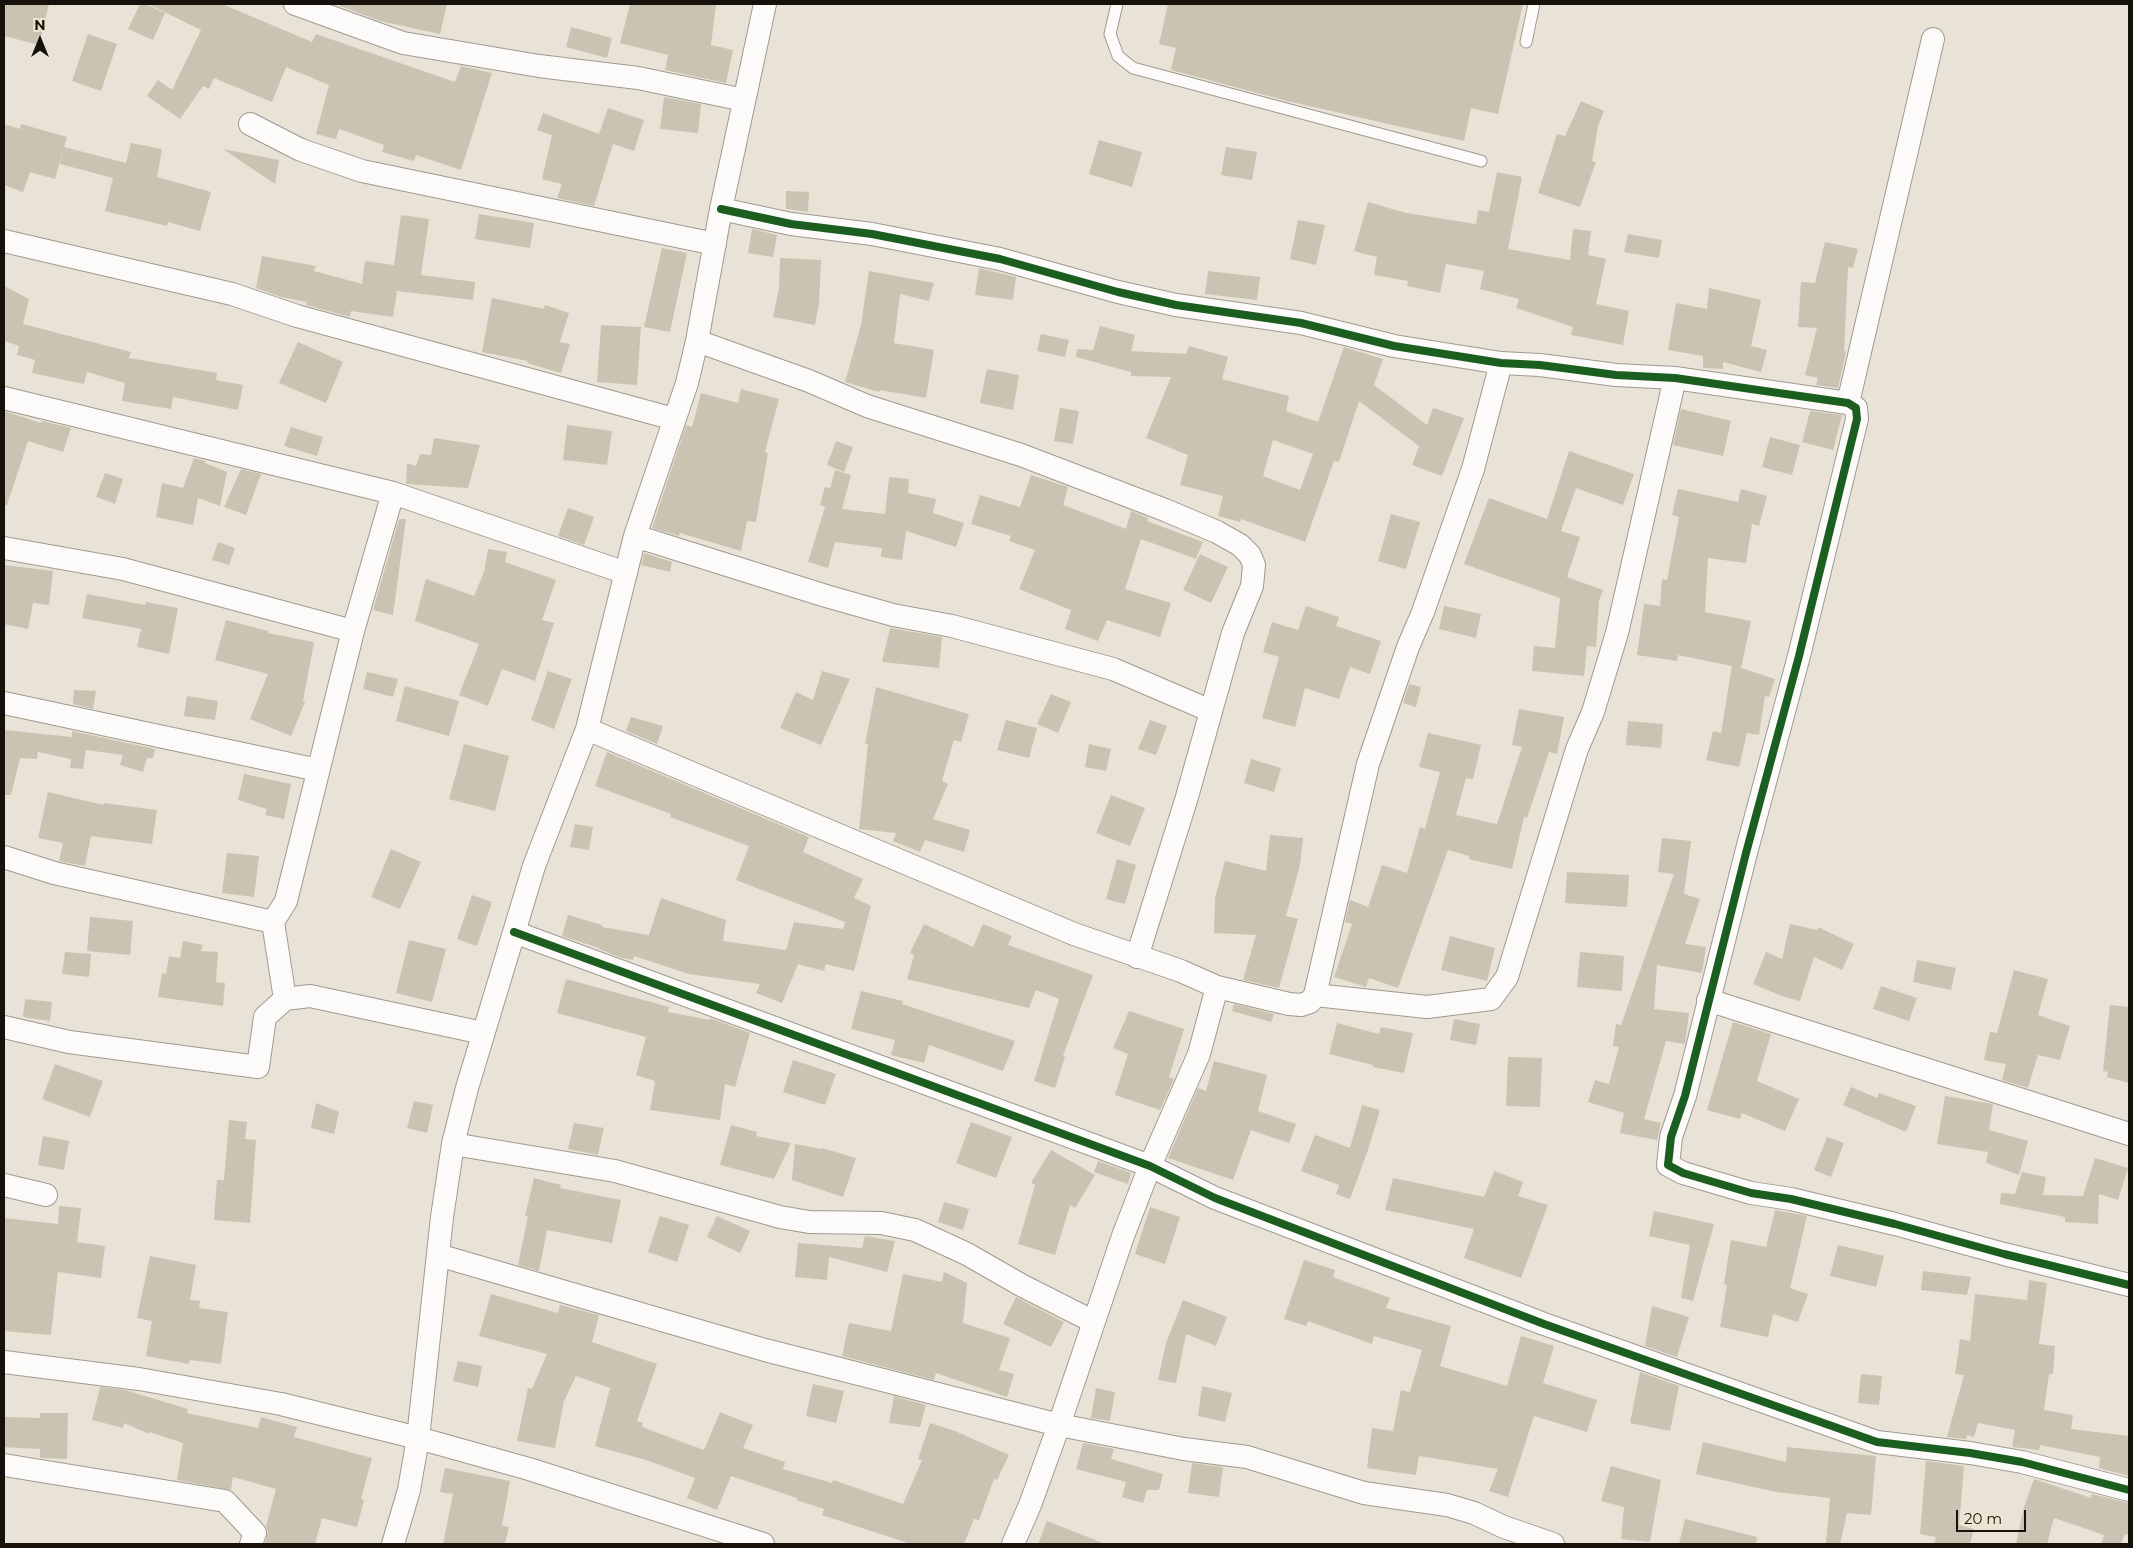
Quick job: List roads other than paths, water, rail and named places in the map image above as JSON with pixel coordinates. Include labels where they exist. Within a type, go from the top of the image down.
[{"type":"street","points":[[295,4],[403,43],[538,66],[638,78],[744,100]]},
{"type":"street","points":[[394,1544],[409,1490],[418,1438],[438,1255],[453,1144],[483,1033],[534,866],[587,729],[635,536],[687,383],[697,340],[721,209],[765,4]]},
{"type":"street","points":[[1848,403],[1933,39]]},
{"type":"street","points":[[250,124],[301,150],[362,171],[715,244]]},
{"type":"street","points":[[721,209],[791,224],[872,234],[1000,259],[1118,292],[1176,305],[1301,323],[1394,346],[1501,363],[1540,365],[1616,375],[1675,378],[1848,403],[1856,408],[1858,419],[1799,656],[1708,1000],[1685,1096],[1671,1137],[1668,1165],[1683,1173],[1751,1193],[1791,1199],[1886,1221],[2129,1285]]},
{"type":"street","points":[[4,241],[232,294],[297,316],[674,419]]},
{"type":"street","points":[[697,340],[809,381],[867,406],[1021,454],[1217,532],[1240,545],[1250,554],[1254,565],[1252,586],[1233,633],[1187,797],[1137,957]]},
{"type":"street","points":[[587,729],[1074,934],[1181,971],[1217,987],[1301,1006],[1310,1002],[1315,995],[1368,764],[1408,647],[1423,612],[1473,469],[1501,363]]},
{"type":"street","points":[[1315,995],[1427,1007],[1491,999],[1507,977],[1577,749],[1594,712],[1617,633],[1675,378]]},
{"type":"street","points":[[4,398],[393,493],[626,573]]},
{"type":"street","points":[[285,999],[273,922],[286,901],[352,631],[393,493]]},
{"type":"street","points":[[635,536],[843,601],[894,615],[961,629],[1113,669],[1211,711]]},
{"type":"street","points":[[4,548],[123,568],[352,631]]},
{"type":"street","points":[[4,703],[318,770]]},
{"type":"street","points":[[4,858],[54,873],[273,922]]},
{"type":"street","points":[[514,932],[1150,1166],[1215,1198],[1535,1320],[1877,1442],[1970,1453],[2022,1462],[2129,1490]]},
{"type":"street","points":[[1013,1544],[1030,1505],[1059,1425],[1150,1166],[1199,1054],[1217,987]]},
{"type":"street","points":[[4,1027],[69,1042],[258,1067],[265,1017],[285,999],[310,996],[483,1033]]},
{"type":"street","points":[[1708,1000],[2129,1134]]},
{"type":"street","points":[[453,1144],[615,1171],[780,1217],[809,1222],[898,1225],[915,1230],[967,1254],[1021,1285],[1094,1322]]},
{"type":"street","points":[[4,1185],[46,1195]]},
{"type":"street","points":[[438,1255],[765,1350],[1059,1425],[1184,1449],[1247,1457],[1364,1493],[1447,1505],[1474,1513],[1504,1527],[1553,1544]]},
{"type":"street","points":[[4,1362],[139,1379],[271,1402],[418,1438],[529,1469],[763,1544]]},
{"type":"street","points":[[4,1465],[224,1501],[255,1533],[252,1544]]},
{"type":"lane","points":[[1117,4],[1110,34],[1118,56],[1133,68],[1481,161]]},
{"type":"lane","points":[[1526,42],[1534,4]]}]
